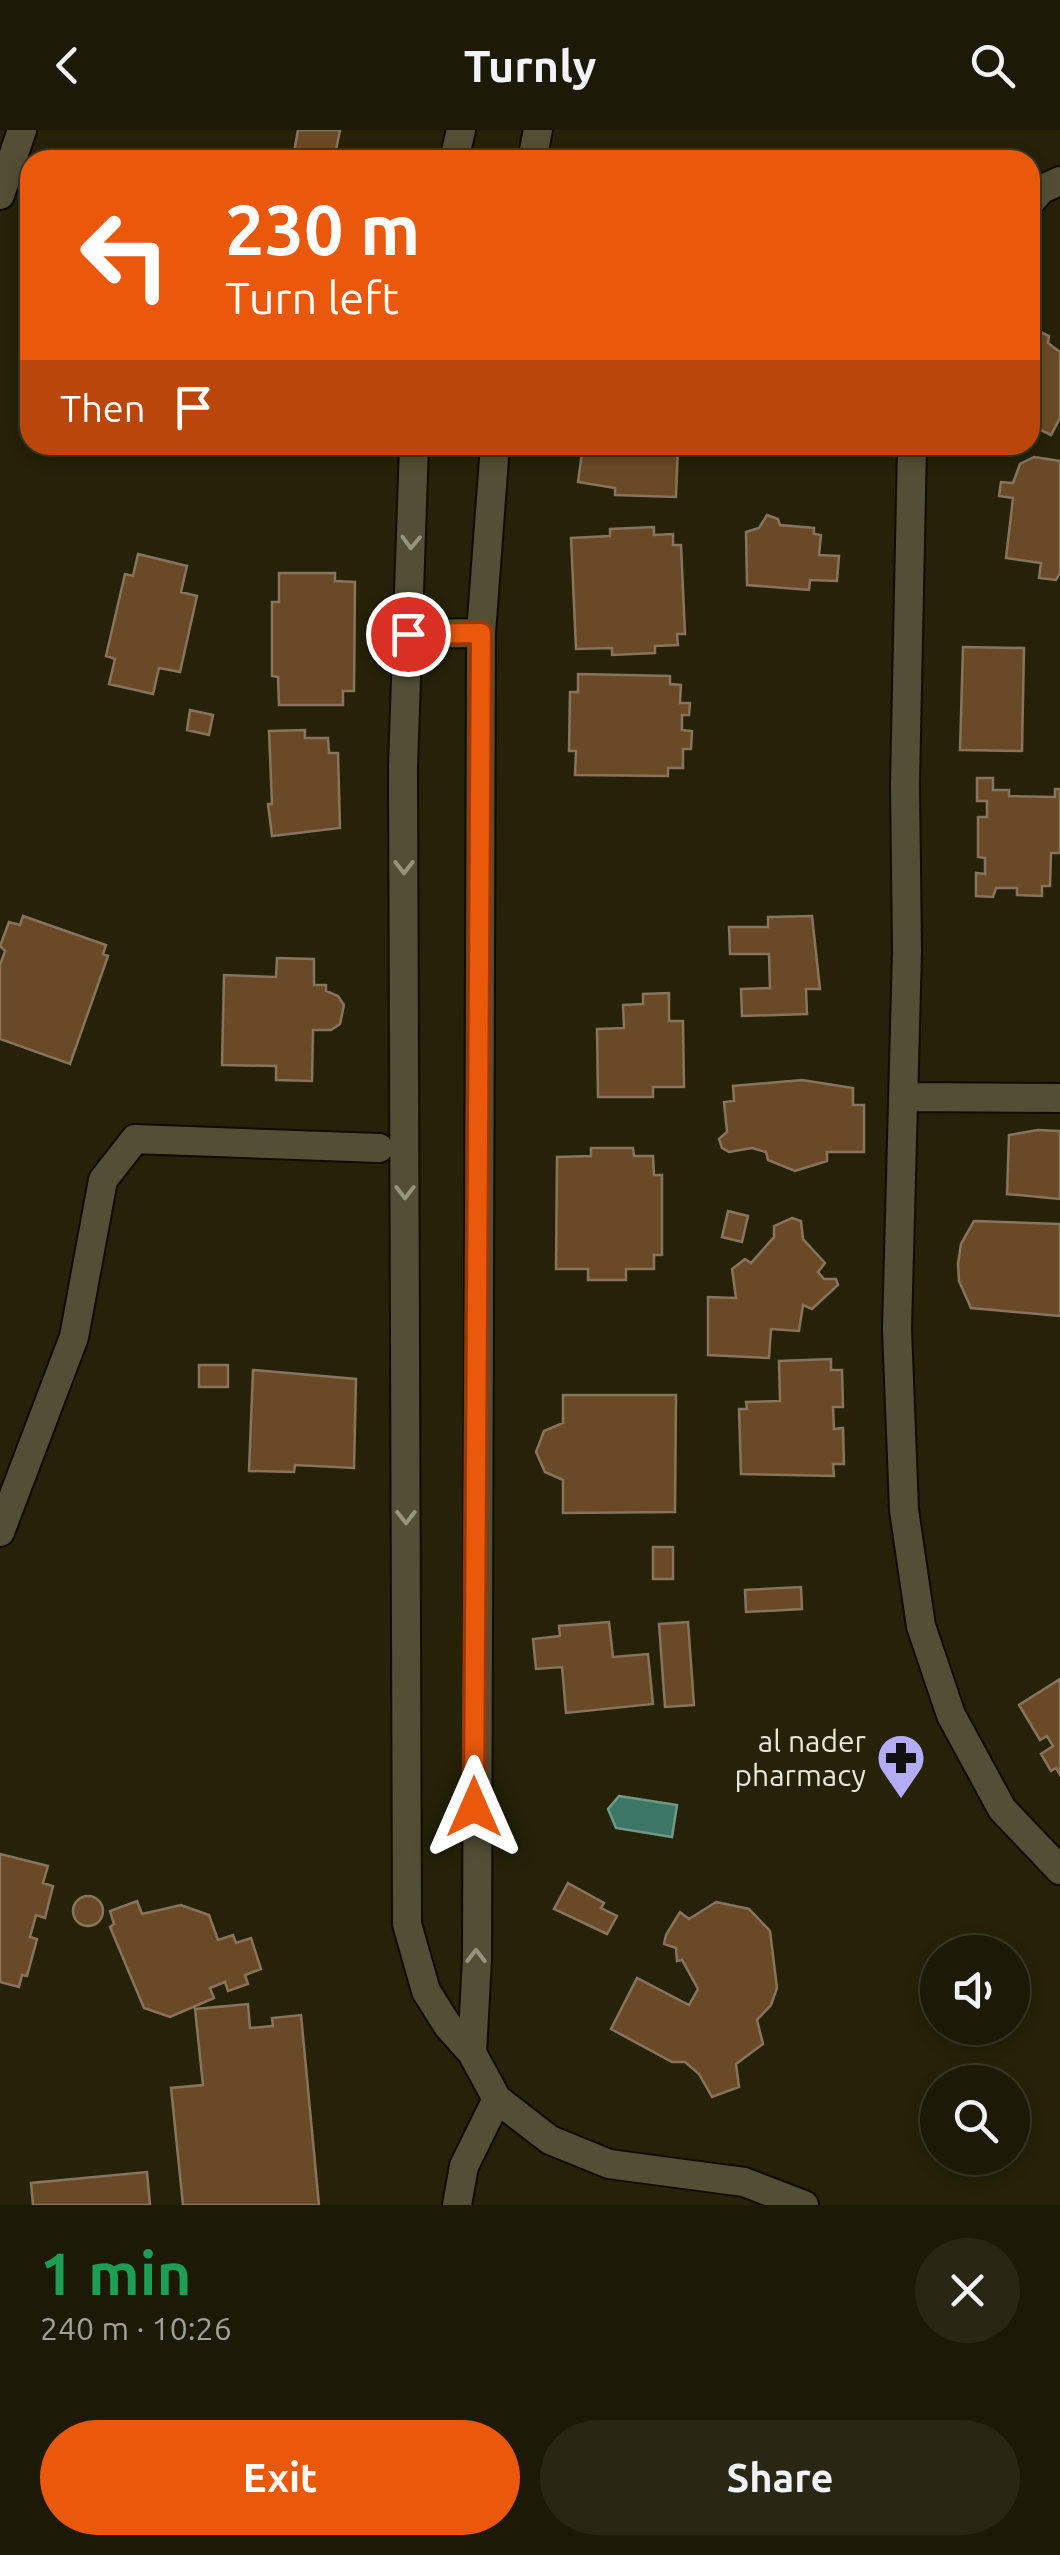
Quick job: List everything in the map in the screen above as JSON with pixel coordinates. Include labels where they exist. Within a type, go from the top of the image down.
[{"type":"street","points":[[0,194],[22,130]]},
{"type":"street","points":[[414,455],[404,767],[407,1924],[426,1991],[472,2054],[497,2099],[550,2140],[608,2164],[744,2182],[804,2205]]},
{"type":"street","points":[[472,2054],[476,1976],[481,633],[494,455]]},
{"type":"street","points":[[912,455],[897,1348],[904,1510],[921,1626],[951,1715],[1002,1808],[1060,1870]]},
{"type":"street","points":[[408,634],[481,633]]},
{"type":"street","points":[[903,1097],[1060,1098]]},
{"type":"street","points":[[0,1532],[74,1337],[103,1180],[135,1138],[379,1148]]},
{"type":"street","points":[[456,2205],[464,2166],[497,2099]]},
{"type":"water","points":[[619,1796],[677,1805],[672,1837],[616,1828],[608,1809]]},
{"type":"building","points":[[298,130],[340,130],[336,150],[294,150]]},
{"type":"building","points":[[1040,332],[1049,336],[1048,343],[1060,352],[1060,418],[1051,435],[1040,430]]},
{"type":"building","points":[[582,455],[678,455],[676,497],[615,495],[615,488],[578,482]]},
{"type":"building","points":[[1034,457],[1060,461],[1060,573],[1056,580],[1039,578],[1041,563],[1006,558],[1013,498],[999,496],[1001,482],[1013,483],[1020,464]]},
{"type":"building","points":[[767,515],[778,519],[780,525],[814,528],[814,534],[821,535],[819,555],[839,556],[837,581],[810,580],[809,590],[747,585],[746,532],[759,528]]},
{"type":"building","points":[[654,527],[654,535],[673,534],[673,545],[681,545],[685,634],[677,634],[678,645],[655,646],[655,653],[612,655],[612,648],[576,649],[571,538],[610,536],[610,529]]},
{"type":"building","points":[[138,554],[187,566],[181,592],[197,596],[180,672],[159,668],[153,694],[109,684],[115,659],[106,656],[125,574],[133,576]]},
{"type":"building","points":[[279,573],[335,573],[335,581],[355,582],[354,691],[343,691],[343,705],[279,705],[278,677],[272,676],[272,602],[279,602]]},
{"type":"building","points":[[963,647],[1024,648],[1022,751],[960,750]]},
{"type":"building","points":[[578,674],[670,676],[670,684],[681,685],[680,703],[690,703],[689,715],[682,715],[682,730],[692,731],[691,749],[683,749],[683,768],[668,768],[668,776],[575,775],[576,751],[569,751],[570,692],[578,692]]},
{"type":"building","points":[[190,710],[213,715],[209,735],[187,730]]},
{"type":"building","points":[[305,730],[305,738],[328,738],[329,753],[338,753],[340,828],[272,836],[268,804],[272,804],[269,731]]},
{"type":"building","points":[[977,778],[993,778],[993,790],[1009,790],[1009,796],[1055,797],[1055,789],[1060,789],[1060,853],[1051,853],[1050,886],[1042,886],[1042,896],[1017,895],[1017,888],[996,888],[993,897],[976,896],[976,873],[985,874],[985,858],[978,857],[978,817],[987,817],[987,801],[977,801]]},
{"type":"building","points":[[23,916],[106,945],[103,954],[108,956],[70,1064],[0,1039],[0,965],[5,951],[0,946],[9,922],[20,925]]},
{"type":"building","points":[[812,916],[820,989],[806,989],[807,1014],[742,1016],[741,989],[770,988],[769,954],[730,954],[729,927],[768,927],[768,917]]},
{"type":"building","points":[[277,958],[314,959],[314,985],[326,985],[326,991],[338,996],[344,1005],[340,1024],[331,1030],[313,1030],[312,1081],[276,1080],[276,1066],[222,1065],[224,975],[276,977]]},
{"type":"building","points":[[669,993],[669,1021],[683,1021],[684,1087],[653,1087],[653,1097],[598,1097],[597,1029],[624,1028],[623,1005],[643,1004],[643,994]]},
{"type":"building","points":[[802,1080],[853,1088],[853,1105],[864,1105],[864,1152],[827,1152],[827,1161],[795,1171],[768,1160],[766,1152],[752,1148],[729,1152],[722,1148],[719,1139],[727,1132],[724,1102],[734,1101],[733,1086]]},
{"type":"building","points":[[1060,1131],[1060,1199],[1007,1194],[1009,1135]]},
{"type":"building","points":[[591,1148],[633,1148],[634,1156],[653,1156],[654,1175],[662,1175],[662,1255],[654,1255],[654,1269],[626,1269],[626,1280],[588,1280],[588,1269],[556,1269],[557,1157],[591,1156]]},
{"type":"building","points":[[728,1211],[748,1216],[742,1242],[722,1237]]},
{"type":"building","points":[[792,1218],[801,1221],[803,1239],[825,1263],[818,1272],[824,1279],[836,1279],[838,1285],[812,1309],[803,1305],[799,1331],[771,1329],[769,1358],[708,1355],[708,1297],[736,1298],[732,1269],[745,1259],[751,1263],[774,1237],[774,1226]]},
{"type":"building","points":[[974,1221],[1060,1224],[1060,1316],[971,1308],[959,1281],[958,1264],[961,1244]]},
{"type":"building","points":[[831,1359],[831,1370],[842,1370],[843,1407],[833,1407],[834,1429],[843,1428],[844,1464],[833,1464],[834,1476],[741,1474],[739,1409],[747,1409],[746,1402],[780,1401],[779,1361]]},
{"type":"building","points":[[199,1365],[228,1365],[228,1387],[199,1387]]},
{"type":"building","points":[[253,1370],[356,1379],[354,1468],[295,1465],[294,1472],[249,1471]]},
{"type":"building","points":[[563,1395],[676,1395],[675,1512],[563,1513],[563,1480],[545,1472],[536,1452],[544,1431],[563,1423]]},
{"type":"building","points":[[653,1547],[673,1547],[673,1579],[653,1579]]},
{"type":"building","points":[[801,1587],[802,1609],[746,1612],[745,1590]]},
{"type":"building","points":[[609,1622],[613,1657],[648,1654],[653,1704],[566,1713],[562,1667],[536,1669],[533,1639],[560,1636],[559,1626]]},
{"type":"building","points":[[688,1622],[694,1705],[665,1707],[659,1624]]},
{"type":"building","points":[[1060,1679],[1060,1775],[1056,1768],[1051,1771],[1041,1754],[1053,1746],[1047,1736],[1040,1740],[1019,1705]]},
{"type":"building","points":[[0,1854],[48,1866],[43,1883],[53,1886],[45,1918],[36,1915],[30,1937],[37,1939],[27,1976],[22,1975],[19,1987],[0,1982]]},
{"type":"building","points":[[568,1883],[604,1903],[601,1908],[617,1916],[607,1934],[554,1909]]},
{"type":"building","points":[[88,1896],[99,1900],[103,1911],[99,1922],[88,1926],[77,1922],[73,1911],[77,1900]]},
{"type":"building","points":[[137,1901],[142,1914],[181,1905],[209,1915],[218,1940],[233,1935],[236,1943],[251,1938],[261,1969],[245,1975],[248,1984],[228,1991],[225,1982],[210,1988],[214,1998],[170,2017],[144,2008],[110,1927],[114,1924],[110,1911]]},
{"type":"building","points":[[716,1902],[749,1909],[770,1931],[777,1988],[771,2005],[757,2020],[763,2044],[736,2064],[739,2087],[712,2097],[699,2074],[685,2062],[672,2062],[611,2029],[637,1978],[689,2005],[698,1989],[682,1960],[677,1961],[676,1948],[664,1944],[666,1935],[680,1912],[689,1919]]},
{"type":"building","points":[[248,2004],[250,2028],[273,2026],[272,2018],[301,2015],[319,2205],[183,2205],[171,2088],[203,2085],[195,2009]]},
{"type":"building","points":[[147,2172],[150,2205],[33,2205],[31,2183]]},
{"type":"place","name":"al nader pharmacy","points":[[901,1800]]},
{"type":"route","points":[[408,634],[481,633],[474,1807]]}]
